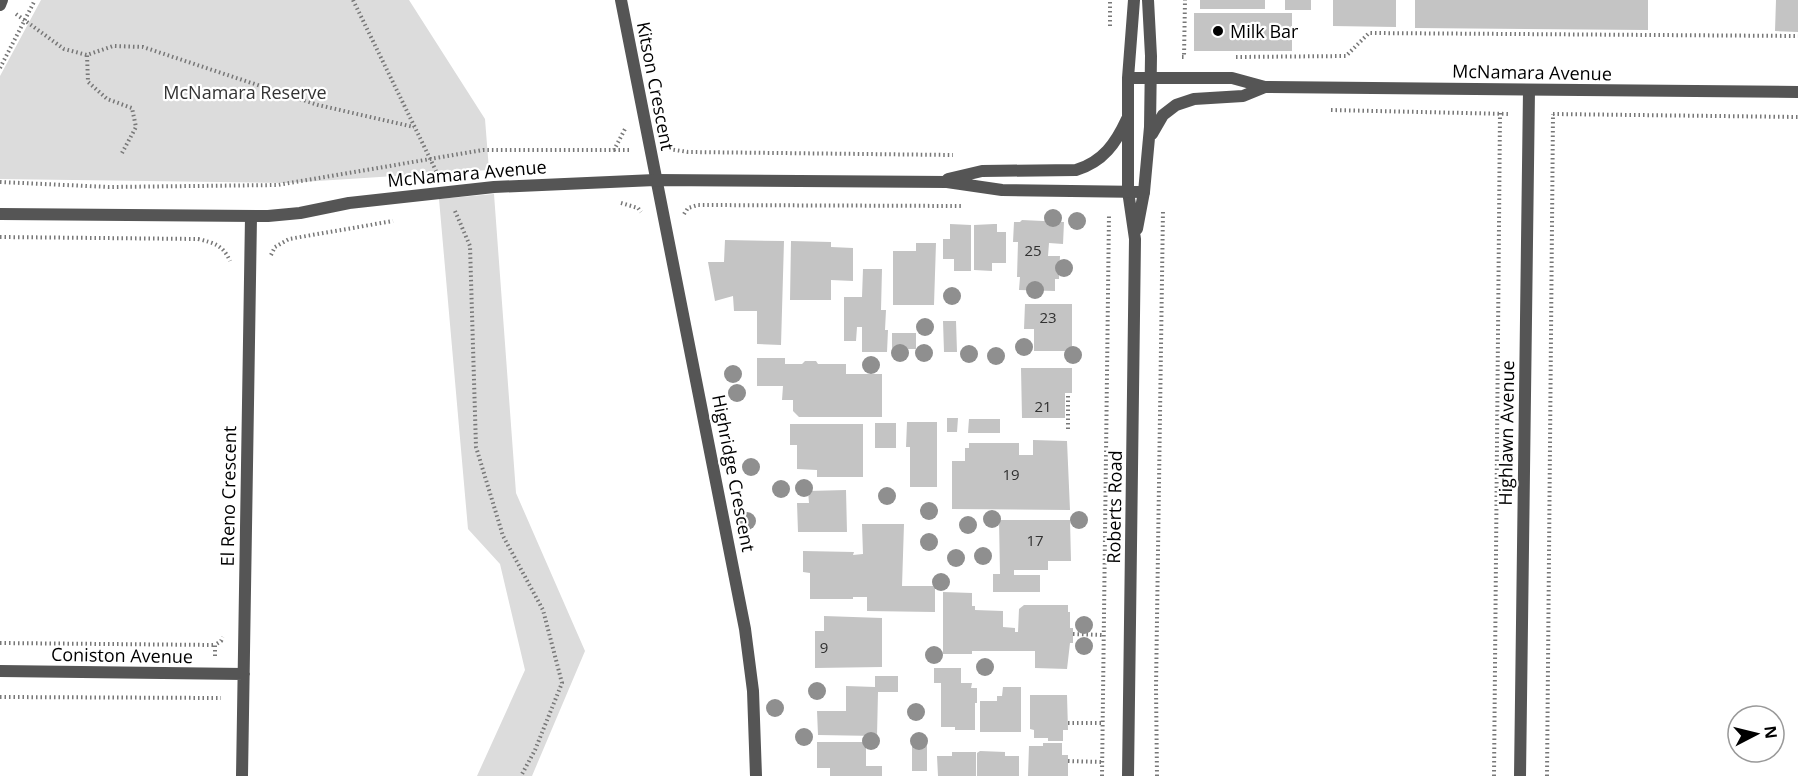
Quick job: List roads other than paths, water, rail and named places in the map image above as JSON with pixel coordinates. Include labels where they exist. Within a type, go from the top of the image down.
[{"type":"street","name":"Kitson Crescent","points":[[621,0],[655,180]]},
{"type":"street","name":"Roberts Road","points":[[1128,776],[1135,239],[1128,191],[1127,119],[1134,0]]},
{"type":"street","name":"Roberts Road","points":[[1135,239],[1144,192],[1148,141],[1151,78],[1148,0]]},
{"type":"street","name":"McNamara Avenue","points":[[1128,78],[1232,78],[1265,87],[1798,92]]},
{"type":"street","name":"McNamara Avenue","points":[[1148,141],[1163,115],[1176,105],[1194,99],[1243,96],[1265,87]]},
{"type":"street","name":"Highlawn Avenue","points":[[1520,776],[1529,90]]},
{"type":"street","name":"McNamara Avenue","points":[[938,182],[982,171],[1085,168],[1108,152],[1120,135],[1127,119]]},
{"type":"street","name":"McNamara Avenue","points":[[0,214],[251,217],[300,213],[349,203],[494,186],[655,180],[938,182],[1002,190],[1144,192]]},
{"type":"street","name":"Highridge Crescent","points":[[655,180],[707,429],[745,629],[753,691],[756,776]]},
{"type":"street","name":"El Reno Crescent","points":[[242,776],[251,217]]},
{"type":"street","name":"Coniston Avenue","points":[[0,671],[243,674]]},
{"type":"place","name":"Milk Bar","points":[[1218,31]]},
{"type":"park label","name":"McNamara Reserve","points":[[245,92]]}]
